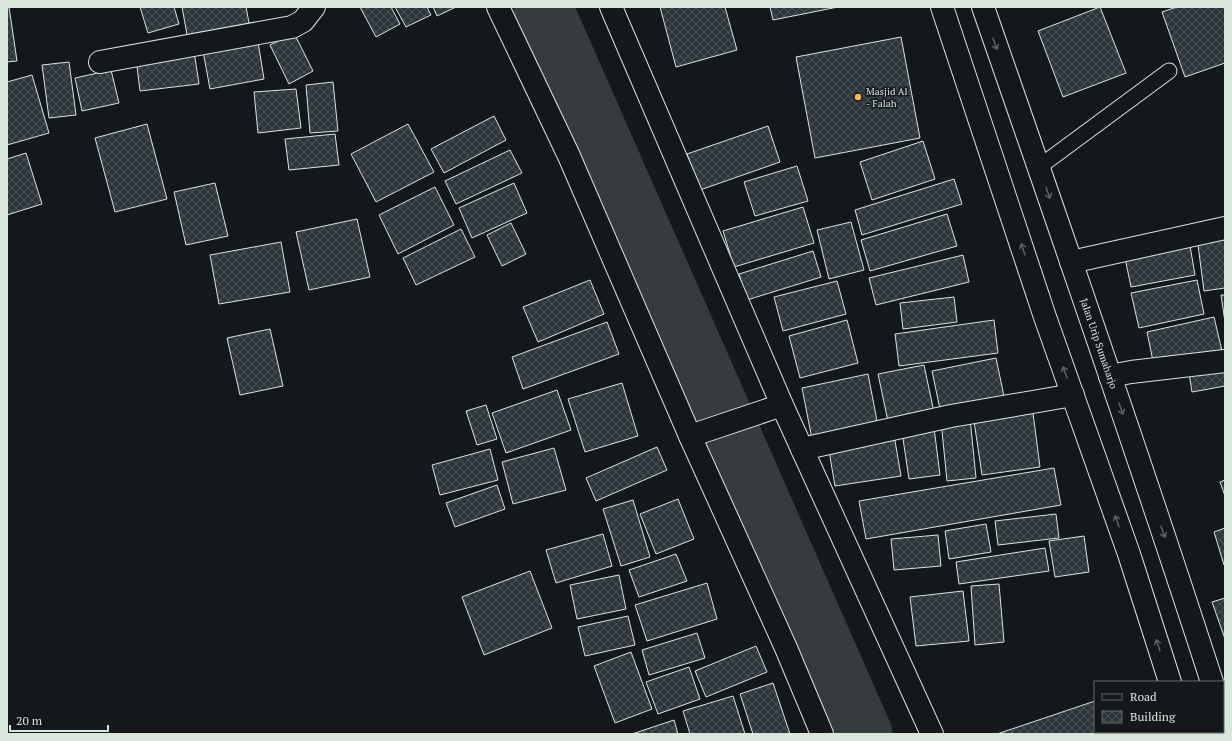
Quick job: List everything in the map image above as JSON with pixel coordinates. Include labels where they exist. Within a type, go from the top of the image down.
[{"type":"main road","points":[[100,62],[292,27],[302,22],[314,7]]},
{"type":"main road","points":[[498,7],[569,156],[697,433],[822,734]]},
{"type":"main road","points":[[611,7],[782,405],[932,734]]},
{"type":"main road","points":[[942,7],[1072,395],[1129,554],[1170,681]]},
{"type":"main road","name":"Jalan Urip Sumaharjo","points":[[982,7],[1039,167],[1212,681]]},
{"type":"main road","points":[[1071,262],[1225,228]]},
{"type":"main road","points":[[1110,376],[1131,372],[1225,362]]},
{"type":"main road","points":[[802,449],[951,416],[1072,395]]},
{"type":"main road","points":[[697,433],[782,405]]},
{"type":"lane","points":[[1039,167],[1169,71]]},
{"type":"building","points":[[7,7],[9,7],[17,61],[7,62]]},
{"type":"building","points":[[140,7],[174,7],[179,24],[148,33]]},
{"type":"building","points":[[182,7],[246,7],[250,28],[188,40]]},
{"type":"building","points":[[360,7],[391,7],[400,24],[376,37]]},
{"type":"building","points":[[395,7],[427,7],[431,15],[406,27]]},
{"type":"building","points":[[433,7],[456,7],[437,16]]},
{"type":"building","points":[[660,7],[725,7],[737,50],[676,67]]},
{"type":"building","points":[[770,7],[838,7],[773,20]]},
{"type":"building","points":[[1100,7],[1126,73],[1063,97],[1038,31]]},
{"type":"building","points":[[1177,7],[1225,7],[1225,63],[1185,77],[1162,12]]},
{"type":"building","points":[[294,33],[313,71],[289,84],[270,45]]},
{"type":"building","name":"Masjid Al - Falah","points":[[901,37],[920,138],[815,158],[796,57]]},
{"type":"building","points":[[258,42],[264,79],[210,89],[203,51]]},
{"type":"building","points":[[194,51],[199,84],[140,91],[136,58]]},
{"type":"building","points":[[69,62],[76,115],[49,118],[42,65]]},
{"type":"building","points":[[111,70],[119,103],[82,111],[75,78]]},
{"type":"building","points":[[32,75],[49,133],[7,145],[7,82]]},
{"type":"building","points":[[333,82],[338,131],[310,133],[306,85]]},
{"type":"building","points":[[296,89],[301,128],[258,133],[254,92]]},
{"type":"building","points":[[494,116],[506,140],[444,173],[431,149]]},
{"type":"building","points":[[147,124],[167,199],[115,212],[95,138]]},
{"type":"building","points":[[408,124],[434,172],[376,202],[351,154]]},
{"type":"building","points":[[768,126],[780,162],[700,190],[687,154]]},
{"type":"building","points":[[335,134],[339,165],[289,170],[285,139]]},
{"type":"building","points":[[923,141],[935,179],[872,200],[860,162]]},
{"type":"building","points":[[510,150],[522,173],[456,204],[445,181]]},
{"type":"building","points":[[26,153],[42,204],[7,215],[7,159]]},
{"type":"building","points":[[797,166],[808,201],[755,216],[744,182]]},
{"type":"building","points":[[954,179],[962,204],[862,235],[855,210]]},
{"type":"building","points":[[215,183],[228,236],[186,245],[174,192]]},
{"type":"building","points":[[514,183],[527,213],[472,238],[459,208]]},
{"type":"building","points":[[435,187],[454,225],[398,254],[379,215]]},
{"type":"building","points":[[803,207],[814,243],[734,267],[723,231]]},
{"type":"building","points":[[947,214],[957,246],[870,271],[861,240]]},
{"type":"building","points":[[357,219],[370,277],[309,290],[296,232]]},
{"type":"building","points":[[851,222],[864,270],[829,279],[817,230]]},
{"type":"building","points":[[511,223],[526,254],[502,266],[487,235]]},
{"type":"building","points":[[461,229],[475,257],[416,285],[403,258]]},
{"type":"building","points":[[1225,233],[1225,288],[1204,291],[1197,237]]},
{"type":"building","points":[[1189,240],[1195,275],[1131,287],[1124,253]]},
{"type":"building","points":[[281,242],[290,292],[219,304],[210,255]]},
{"type":"building","points":[[813,251],[821,277],[747,300],[739,274]]},
{"type":"building","points":[[963,255],[969,282],[876,305],[869,278]]},
{"type":"building","points":[[590,280],[604,314],[538,342],[523,307]]},
{"type":"building","points":[[1197,280],[1204,314],[1139,328],[1131,293]]},
{"type":"building","points":[[837,281],[846,314],[783,331],[774,297]]},
{"type":"building","points":[[1221,295],[1225,295],[1225,322]]},
{"type":"building","points":[[954,297],[957,322],[903,329],[900,303]]},
{"type":"building","points":[[1214,317],[1222,351],[1154,366],[1147,332]]},
{"type":"building","points":[[847,320],[858,363],[800,378],[789,336]]},
{"type":"building","points":[[994,320],[998,353],[899,366],[895,334]]},
{"type":"building","points":[[607,322],[619,354],[523,389],[512,357]]},
{"type":"building","points":[[270,329],[283,386],[240,395],[227,338]]},
{"type":"building","points":[[996,358],[1005,401],[941,414],[932,371]]},
{"type":"building","points":[[924,365],[935,417],[889,426],[878,374]]},
{"type":"building","points":[[1225,366],[1225,386],[1192,392],[1189,373]]},
{"type":"building","points":[[868,374],[878,426],[812,439],[802,388]]},
{"type":"building","points":[[622,383],[638,436],[585,452],[568,399]]},
{"type":"building","points":[[557,390],[571,430],[506,453],[492,413]]},
{"type":"building","points":[[486,405],[497,439],[477,445],[466,411]]},
{"type":"building","points":[[1033,413],[1040,467],[982,475],[974,421]]},
{"type":"building","points":[[970,418],[976,478],[947,481],[941,421]]},
{"type":"building","points":[[934,428],[940,475],[909,479],[902,432]]},
{"type":"building","points":[[894,435],[901,476],[835,486],[828,445]]},
{"type":"building","points":[[657,447],[667,470],[596,501],[586,478]]},
{"type":"building","points":[[554,448],[566,490],[513,504],[502,462]]},
{"type":"building","points":[[490,449],[498,480],[440,495],[432,465]]},
{"type":"building","points":[[1054,468],[1061,505],[866,539],[859,501]]},
{"type":"building","points":[[1225,480],[1225,496],[1220,482]]},
{"type":"building","points":[[497,485],[505,509],[455,527],[446,503]]},
{"type":"building","points":[[678,499],[694,539],[656,554],[640,514]]},
{"type":"building","points":[[633,500],[650,557],[621,566],[603,509]]},
{"type":"building","points":[[1056,514],[1059,538],[998,545],[995,521]]},
{"type":"building","points":[[986,524],[991,552],[949,559],[945,531]]},
{"type":"building","points":[[1225,528],[1225,565],[1224,565],[1214,532]]},
{"type":"building","points":[[603,534],[612,566],[556,583],[546,550]]},
{"type":"building","points":[[938,535],[941,566],[894,570],[891,539]]},
{"type":"building","points":[[1084,536],[1089,572],[1055,577],[1049,541]]},
{"type":"building","points":[[1045,548],[1049,571],[959,584],[956,562]]},
{"type":"building","points":[[676,554],[687,581],[639,597],[629,570]]},
{"type":"building","points":[[530,571],[552,628],[484,655],[462,597]]},
{"type":"building","points":[[619,575],[626,609],[577,619],[570,585]]},
{"type":"building","points":[[707,583],[717,619],[647,641],[635,605]]},
{"type":"building","points":[[999,584],[1004,642],[975,645],[971,586]]},
{"type":"building","points":[[963,591],[969,641],[916,646],[910,597]]},
{"type":"building","points":[[1225,598],[1225,639],[1212,602]]},
{"type":"building","points":[[628,616],[635,645],[585,656],[578,627]]},
{"type":"building","points":[[697,633],[705,658],[649,675],[642,650]]},
{"type":"building","points":[[756,646],[767,672],[706,697],[695,671]]},
{"type":"building","points":[[631,652],[652,709],[615,723],[594,666]]},
{"type":"building","points":[[689,667],[700,699],[658,714],[646,682]]},
{"type":"building","points":[[773,683],[790,734],[753,734],[740,694]]},
{"type":"building","points":[[733,696],[745,734],[690,734],[683,711]]},
{"type":"building","points":[[1094,701],[1094,733],[1127,733],[1124,734],[997,734]]},
{"type":"building","points":[[674,720],[678,734],[632,734]]},
{"type":"waterway","points":[[543,7],[863,734]]},
{"type":"place","name":"Masjid Al - Falah","points":[[858,97]]}]
